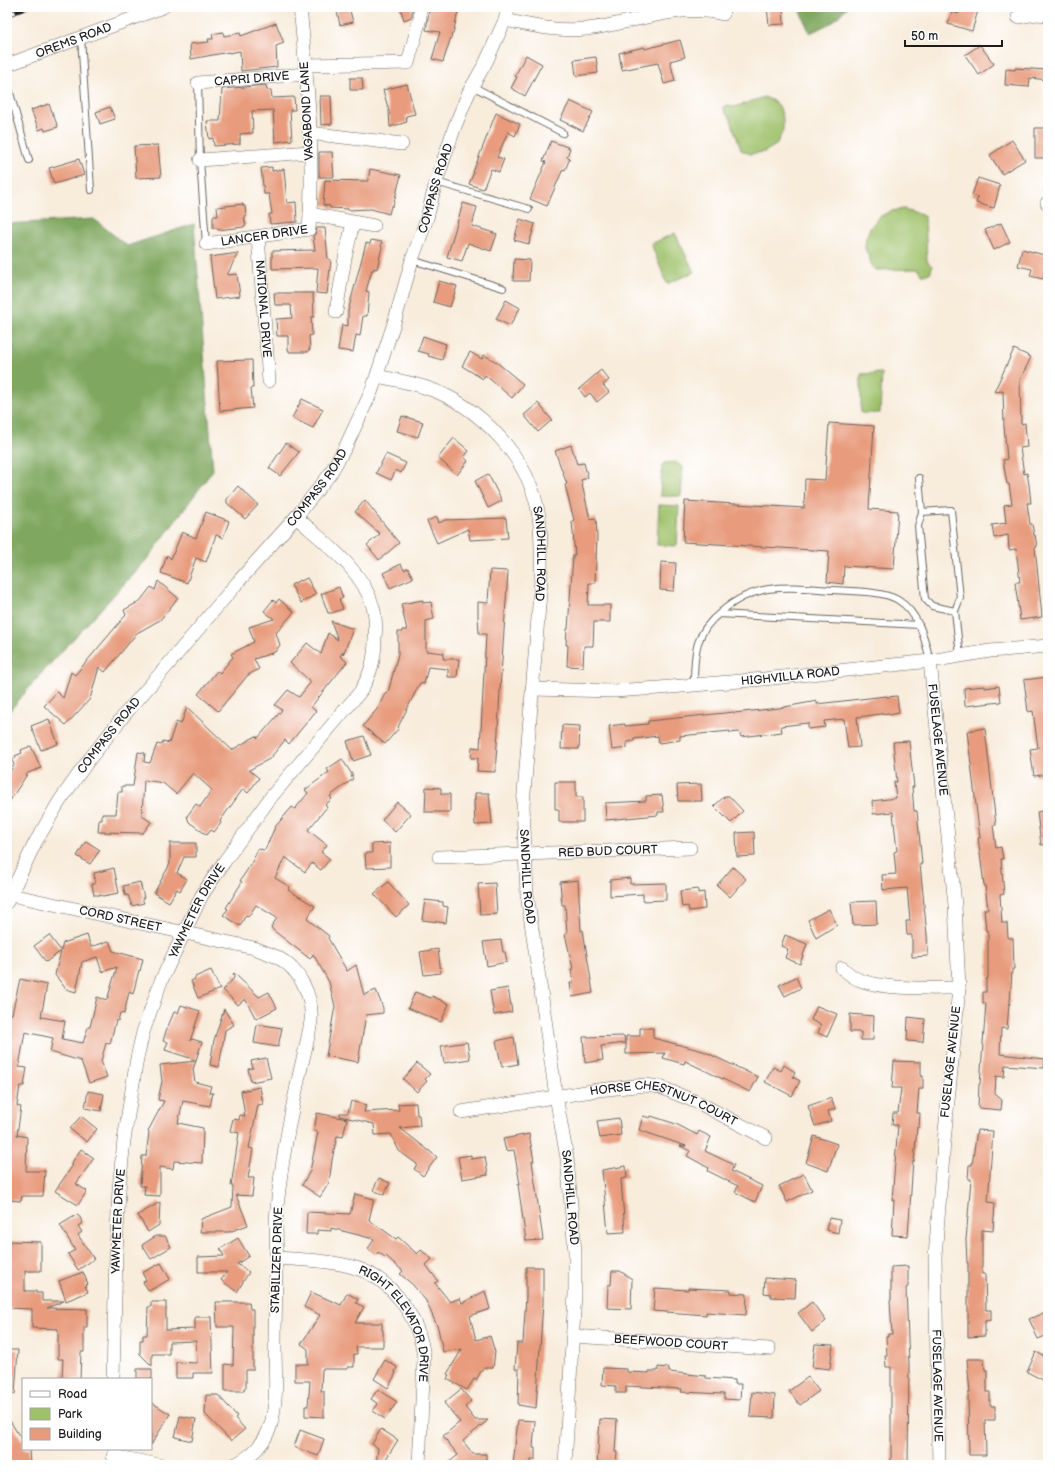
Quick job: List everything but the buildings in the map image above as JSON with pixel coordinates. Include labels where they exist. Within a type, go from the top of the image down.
[{"type":"street","name":"OREMS ROAD","points":[[7,65],[164,7]]},
{"type":"street","name":"VAGABOND LANE","points":[[300,7],[310,152],[310,214]]},
{"type":"street","name":"CAPRI DRIVE","points":[[198,83],[305,69],[408,63],[420,18],[420,7]]},
{"type":"street","name":"COMPASS ROAD","points":[[8,897],[35,843],[59,802],[88,761],[124,714],[238,582],[296,518],[330,474],[338,460],[377,376],[412,260],[427,218],[436,182],[455,126],[472,86],[486,62],[505,20],[509,7]]},
{"type":"street","points":[[505,20],[551,30],[586,29],[628,22],[667,13],[692,10],[723,14]]},
{"type":"street","points":[[1018,17],[1036,14],[1048,15]]},
{"type":"street","points":[[309,133],[402,144]]},
{"type":"street","points":[[200,160],[310,152]]},
{"type":"street","points":[[310,214],[374,226]]},
{"type":"street","name":"LANCER DRIVE","points":[[206,244],[309,229],[310,214]]},
{"type":"street","points":[[336,312],[353,222]]},
{"type":"street","name":"NATIONAL DRIVE","points":[[258,237],[269,381]]},
{"type":"street","name":"SANDHILL ROAD","points":[[377,376],[425,387],[452,399],[478,417],[499,436],[512,452],[531,486],[539,516],[542,546],[541,580],[523,806],[527,894],[556,1096],[567,1158],[574,1244],[575,1294],[565,1465]]},
{"type":"street","name":"YAWMETER DRIVE","points":[[113,1378],[119,1189],[129,1104],[143,1032],[161,981],[202,895],[271,797],[360,692],[368,678],[374,659],[376,622],[373,607],[365,588],[354,571],[296,518]]},
{"type":"street","name":"HIGHVILLA ROAD","points":[[532,689],[614,691],[694,685],[930,661],[990,651],[1048,646]]},
{"type":"street","name":"FUSELAGE AVENUE","points":[[930,661],[955,905],[959,988],[944,1142],[935,1257],[939,1465]]},
{"type":"street","name":"RED BUD COURT","points":[[439,857],[690,848]]},
{"type":"street","name":"CORD STREET","points":[[8,897],[184,932],[254,948],[277,957],[290,966],[298,975],[308,994]]},
{"type":"street","points":[[842,968],[859,980],[875,984],[898,987],[959,988]]},
{"type":"street","name":"STABILIZER DRIVE","points":[[234,1465],[248,1457],[259,1448],[271,1424],[276,1386],[276,1218],[285,1149],[311,1022],[312,1012],[308,994]]},
{"type":"street","name":"HORSE CHESTNUT COURT","points":[[461,1112],[556,1096],[645,1085],[660,1087],[699,1103],[766,1138]]},
{"type":"street","name":"RIGHT ELEVATOR DRIVE","points":[[276,1258],[333,1262],[357,1268],[381,1282],[395,1294],[406,1308],[419,1334],[424,1358],[419,1465]]},
{"type":"street","name":"BEEFWOOD COURT","points":[[573,1336],[769,1349]]},
{"type":"street","points":[[113,1457],[159,1465]]},
{"type":"lane","points":[[81,38],[92,190]]},
{"type":"lane","points":[[7,65],[9,89],[29,160]]},
{"type":"lane","points":[[198,83],[200,160],[206,244]]},
{"type":"lane","points":[[472,86],[563,132]]},
{"type":"lane","points":[[436,182],[529,209]]},
{"type":"lane","points":[[412,260],[503,288]]},
{"type":"lane","points":[[919,478],[922,512],[918,526],[925,599],[932,606],[955,611]]},
{"type":"lane","points":[[922,512],[951,510],[960,598],[955,611],[960,656]]},
{"type":"lane","points":[[694,685],[695,655],[702,632],[728,605],[754,592],[767,588],[808,588],[887,595],[899,601],[915,618],[925,641],[930,661]]},
{"type":"lane","points":[[719,614],[919,625]]},
{"type":"green space","points":[[798,7],[847,7],[833,22],[810,33]]},
{"type":"green space","points":[[764,97],[774,101],[780,108],[783,118],[783,131],[776,145],[764,152],[750,154],[741,150],[730,117],[726,114],[723,107],[729,105],[735,107]]},
{"type":"green space","points":[[904,209],[925,217],[927,261],[932,266],[931,272],[927,274],[922,274],[918,269],[876,270],[873,268],[865,248],[866,238],[870,228],[879,217],[891,211]]},
{"type":"green space","points":[[94,219],[127,246],[194,224],[213,470],[149,557],[40,675],[7,714],[7,224]]},
{"type":"green space","points":[[675,233],[694,272],[667,284],[651,244]]},
{"type":"green space","points":[[882,373],[880,413],[861,413],[861,374]]},
{"type":"green space","points":[[675,462],[683,467],[681,496],[660,496],[662,466],[664,463]]},
{"type":"green space","points":[[659,505],[679,506],[677,546],[657,545]]},
{"type":"railway","points":[[7,15],[29,7]]}]
